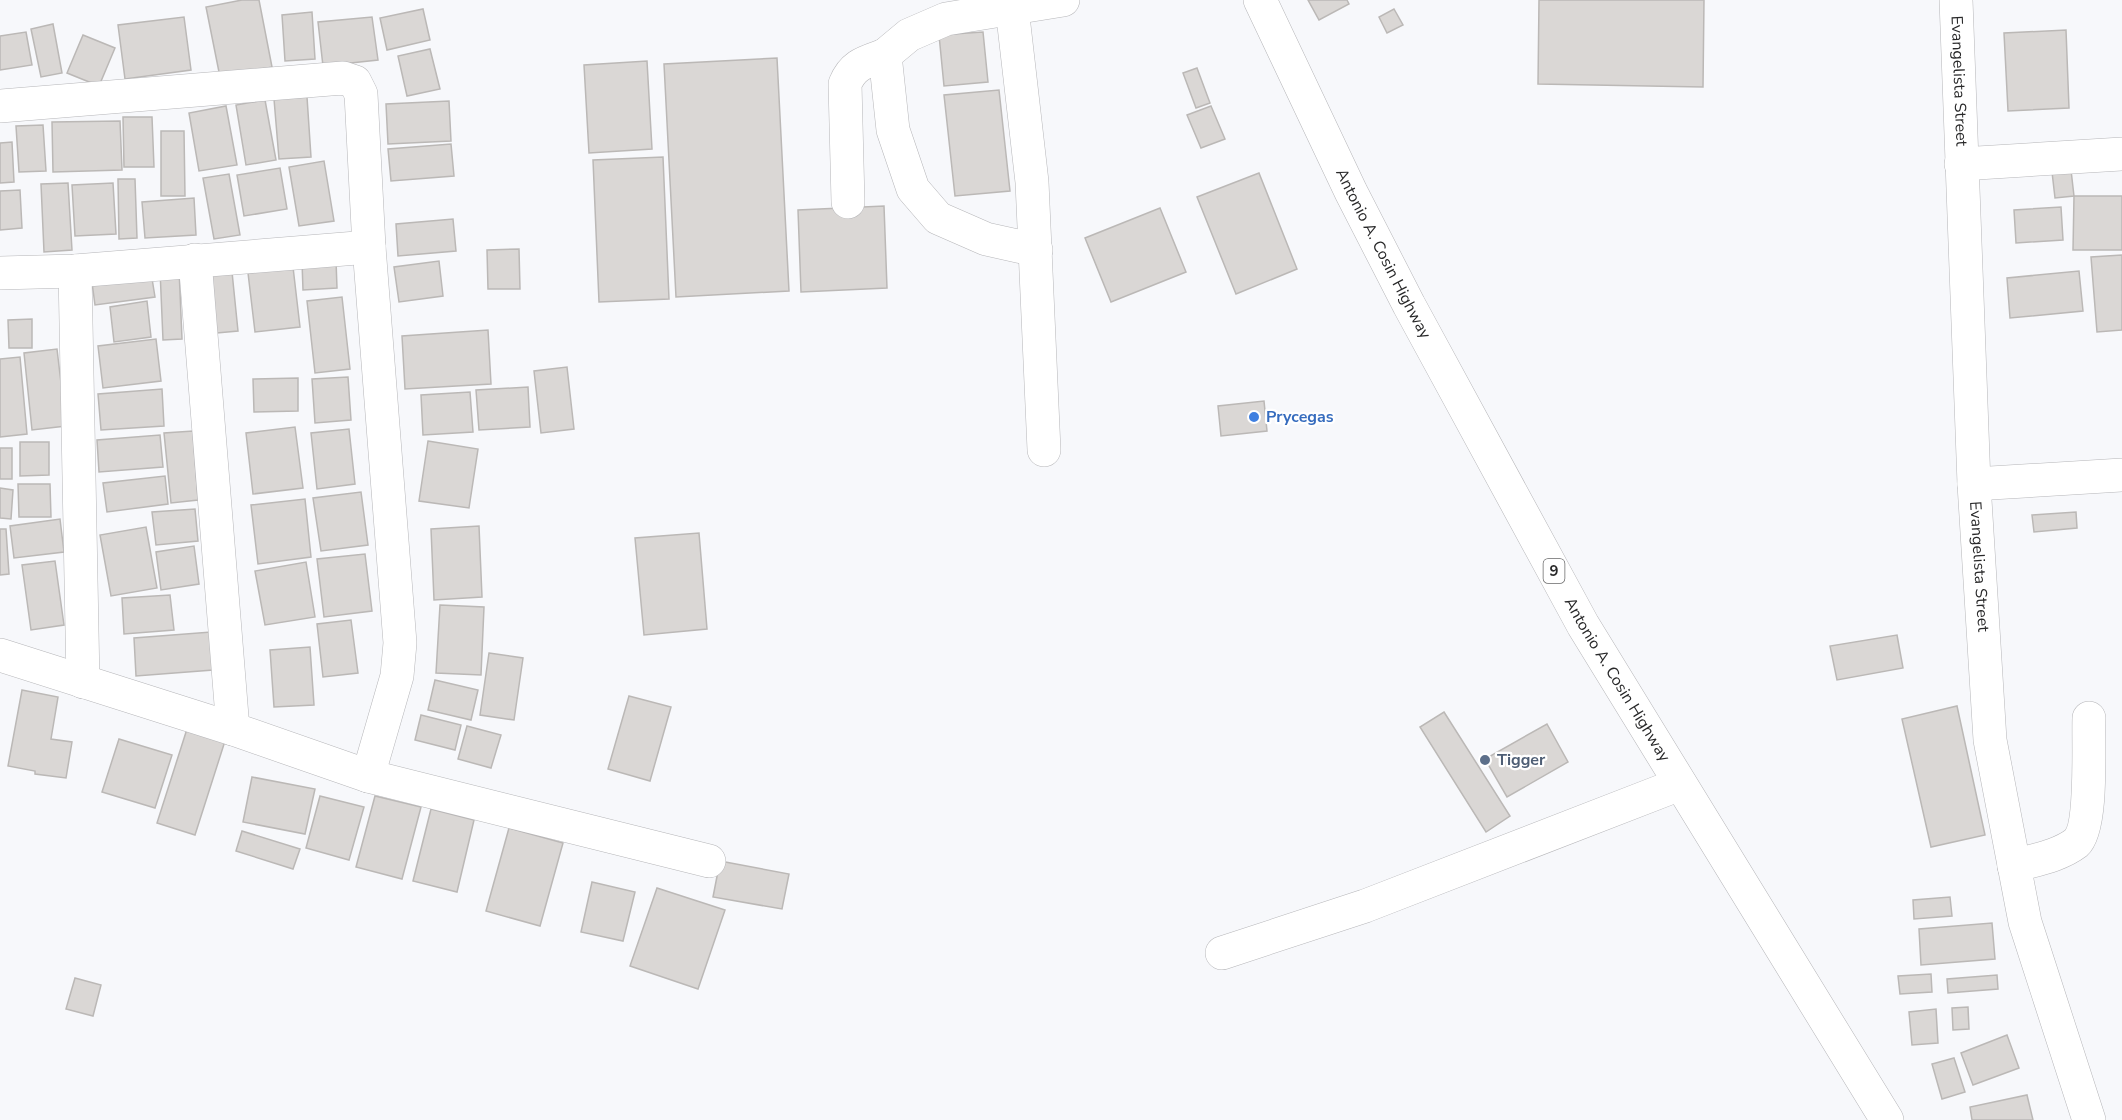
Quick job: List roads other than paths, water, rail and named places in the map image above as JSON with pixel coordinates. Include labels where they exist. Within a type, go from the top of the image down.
[{"type":"main road","points":[[848,202],[845,84],[858,64],[885,55],[909,35],[946,18],[1063,0]]},
{"type":"main road","name":"Antonio A. Cosin Highway","points":[[1260,0],[1351,192],[1409,305],[1583,625],[1887,1120]]},
{"type":"main road","name":"Evangelista Street","points":[[1956,0],[1974,484],[1990,740],[2025,922],[2089,1120]]},
{"type":"main road","points":[[1012,8],[1032,182],[1044,450]]},
{"type":"main road","points":[[885,55],[893,130],[912,189],[938,218],[986,239],[1036,250]]},
{"type":"main road","points":[[0,106],[343,78],[355,82],[361,94],[369,247],[400,643],[397,676],[368,776]]},
{"type":"main road","points":[[1961,164],[2122,154]]},
{"type":"main road","points":[[0,273],[75,271],[369,247]]},
{"type":"main road","points":[[195,260],[233,729]]},
{"type":"main road","points":[[75,271],[83,682]]},
{"type":"main road","points":[[1974,484],[2122,475]]},
{"type":"main road","points":[[0,655],[233,729],[368,776],[709,861]]},
{"type":"main road","points":[[2014,866],[2057,853],[2077,842],[2084,830],[2087,809],[2089,718]]},
{"type":"main road","points":[[1222,953],[1365,906],[1680,784]]},
{"type":"place","name":"Prycegas","points":[[1254,417]]},
{"type":"place","name":"Tigger","points":[[1485,760]]}]
